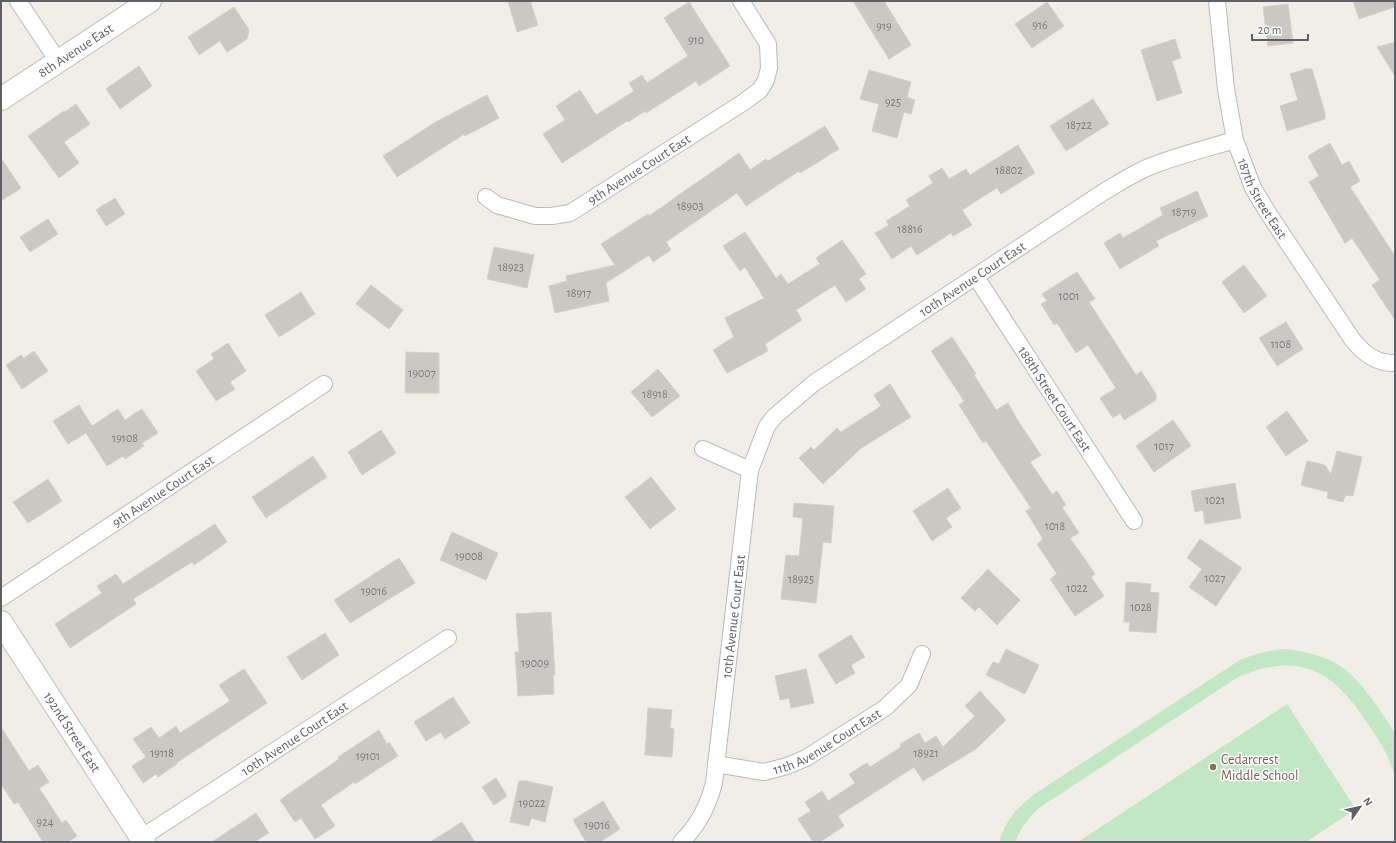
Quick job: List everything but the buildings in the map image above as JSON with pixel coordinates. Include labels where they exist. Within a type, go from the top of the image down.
[{"type":"street","points":[[18,1],[58,61]]},
{"type":"street","name":"8th Avenue East","points":[[1,99],[150,1]]},
{"type":"street","name":"9th Avenue Court East","points":[[486,197],[497,205],[536,216],[552,216],[570,213],[744,102],[760,90],[766,80],[769,68],[768,44],[741,1]]},
{"type":"street","name":"187th Street East","points":[[1216,1],[1226,89],[1235,140],[1253,188],[1274,223],[1352,339],[1362,351],[1373,359],[1388,362]]},
{"type":"street","name":"10th Avenue Court East","points":[[716,764],[750,470],[768,426],[775,416],[814,383],[1130,176],[1176,157],[1235,140]]},
{"type":"street","name":"188th Street Court East","points":[[976,277],[1134,521]]},
{"type":"street","name":"9th Avenue Court East","points":[[1,598],[324,384]]},
{"type":"street","points":[[703,449],[750,470]]},
{"type":"street","name":"192nd Street East","points":[[1,622],[142,840]]},
{"type":"street","name":"10th Avenue Court East","points":[[142,840],[448,638]]},
{"type":"street","name":"11th Avenue Court East","points":[[716,764],[764,772],[787,766],[806,758],[885,708],[909,685],[922,654]]},
{"type":"street","points":[[681,842],[701,817],[709,802],[714,783],[716,764]]},
{"type":"green space","points":[[1285,649],[1317,655],[1330,660],[1350,673],[1359,683],[1391,726],[1394,733],[1395,779],[1391,764],[1381,744],[1355,705],[1342,690],[1313,670],[1297,666],[1280,666],[1260,669],[1238,677],[1039,808],[1025,824],[1015,842],[999,842],[1008,821],[1033,795],[1240,660],[1273,650]]},
{"type":"green space","points":[[1287,704],[1356,809],[1306,842],[1078,842]]},
{"type":"place","name":"Cedarcrest Middle School","points":[[1213,767]]}]
